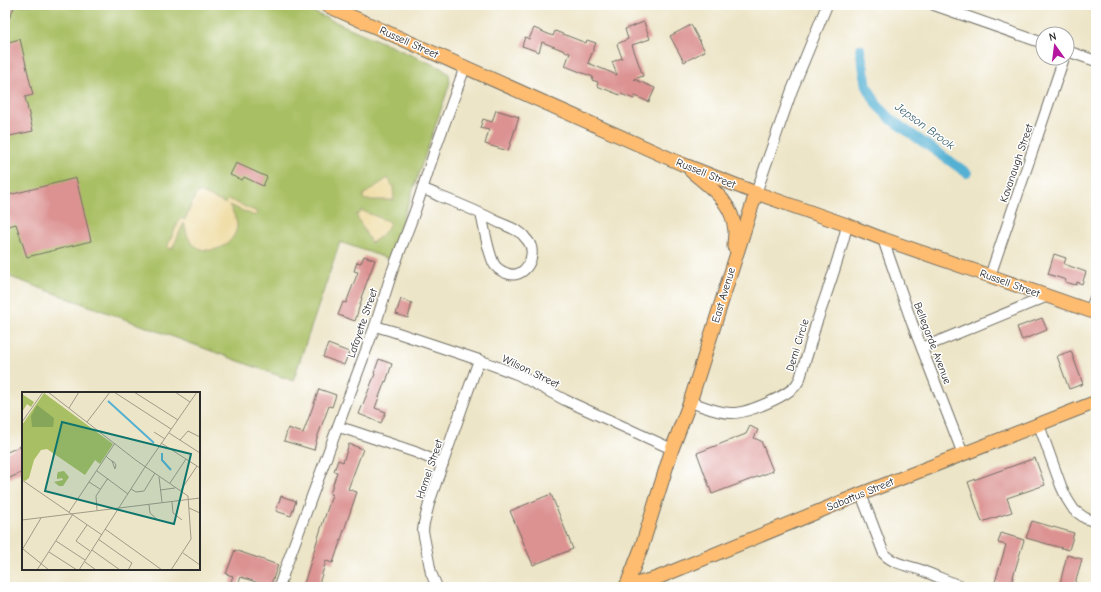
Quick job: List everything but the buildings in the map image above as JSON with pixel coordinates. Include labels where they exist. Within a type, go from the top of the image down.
[{"type":"main road","name":"Russell Street","points":[[326,5],[682,164],[756,193],[883,239],[1093,312]]},
{"type":"main road","points":[[682,164],[722,198],[731,214],[735,230],[734,262]]},
{"type":"main road","name":"East Avenue","points":[[626,587],[642,546],[672,449],[690,402],[756,193]]},
{"type":"main road","name":"Sabattus Street","points":[[626,587],[657,578],[861,494],[1096,402]]},
{"type":"street","name":"East Avenue","points":[[756,193],[792,90],[827,5]]},
{"type":"street","points":[[934,5],[1035,40]]},
{"type":"street","points":[[1075,54],[1096,61]]},
{"type":"street","name":"Kavanaugh Street","points":[[990,276],[1061,66]]},
{"type":"street","name":"Lafayette Street","points":[[279,587],[375,326],[392,272],[423,189],[465,67]]},
{"type":"street","points":[[423,189],[482,214],[521,234],[531,246],[531,256],[527,266],[520,274],[509,274],[498,269],[490,251],[482,214]]},
{"type":"street","name":"Demi Circle","points":[[690,402],[724,413],[732,414],[748,410],[793,389],[798,382],[809,350],[842,246],[847,225]]},
{"type":"street","name":"Bellegarde Avenue","points":[[883,239],[907,309],[963,454]]},
{"type":"street","points":[[1093,312],[1096,295]]},
{"type":"street","points":[[922,348],[1048,296]]},
{"type":"street","name":"Wilson Street","points":[[375,326],[479,360],[519,375],[565,400],[672,449]]},
{"type":"street","name":"Hamel Street","points":[[437,587],[431,572],[423,531],[424,523],[430,500],[479,360]]},
{"type":"street","points":[[1039,425],[1067,499],[1074,510],[1085,518],[1096,522]]},
{"type":"street","points":[[338,427],[415,452],[443,464]]},
{"type":"street","points":[[861,494],[884,554],[887,558],[962,587]]},
{"type":"green space","points":[[5,5],[297,5],[441,68],[449,74],[450,82],[447,92],[389,259],[340,242],[293,381],[5,275]]},
{"type":"sand","points":[[388,178],[393,187],[394,200],[364,200],[363,195]]},
{"type":"sand","points":[[200,192],[226,204],[228,199],[257,212],[255,216],[229,205],[237,226],[231,239],[219,248],[205,250],[198,248],[189,239],[184,223],[172,249],[167,247],[180,218],[185,220],[196,194]]},
{"type":"sand","points":[[360,210],[390,222],[383,234],[371,243],[356,215],[361,212]]},
{"type":"waterway","name":"Jepson Brook","points":[[860,49],[867,86],[877,105],[893,121],[967,173]]}]
